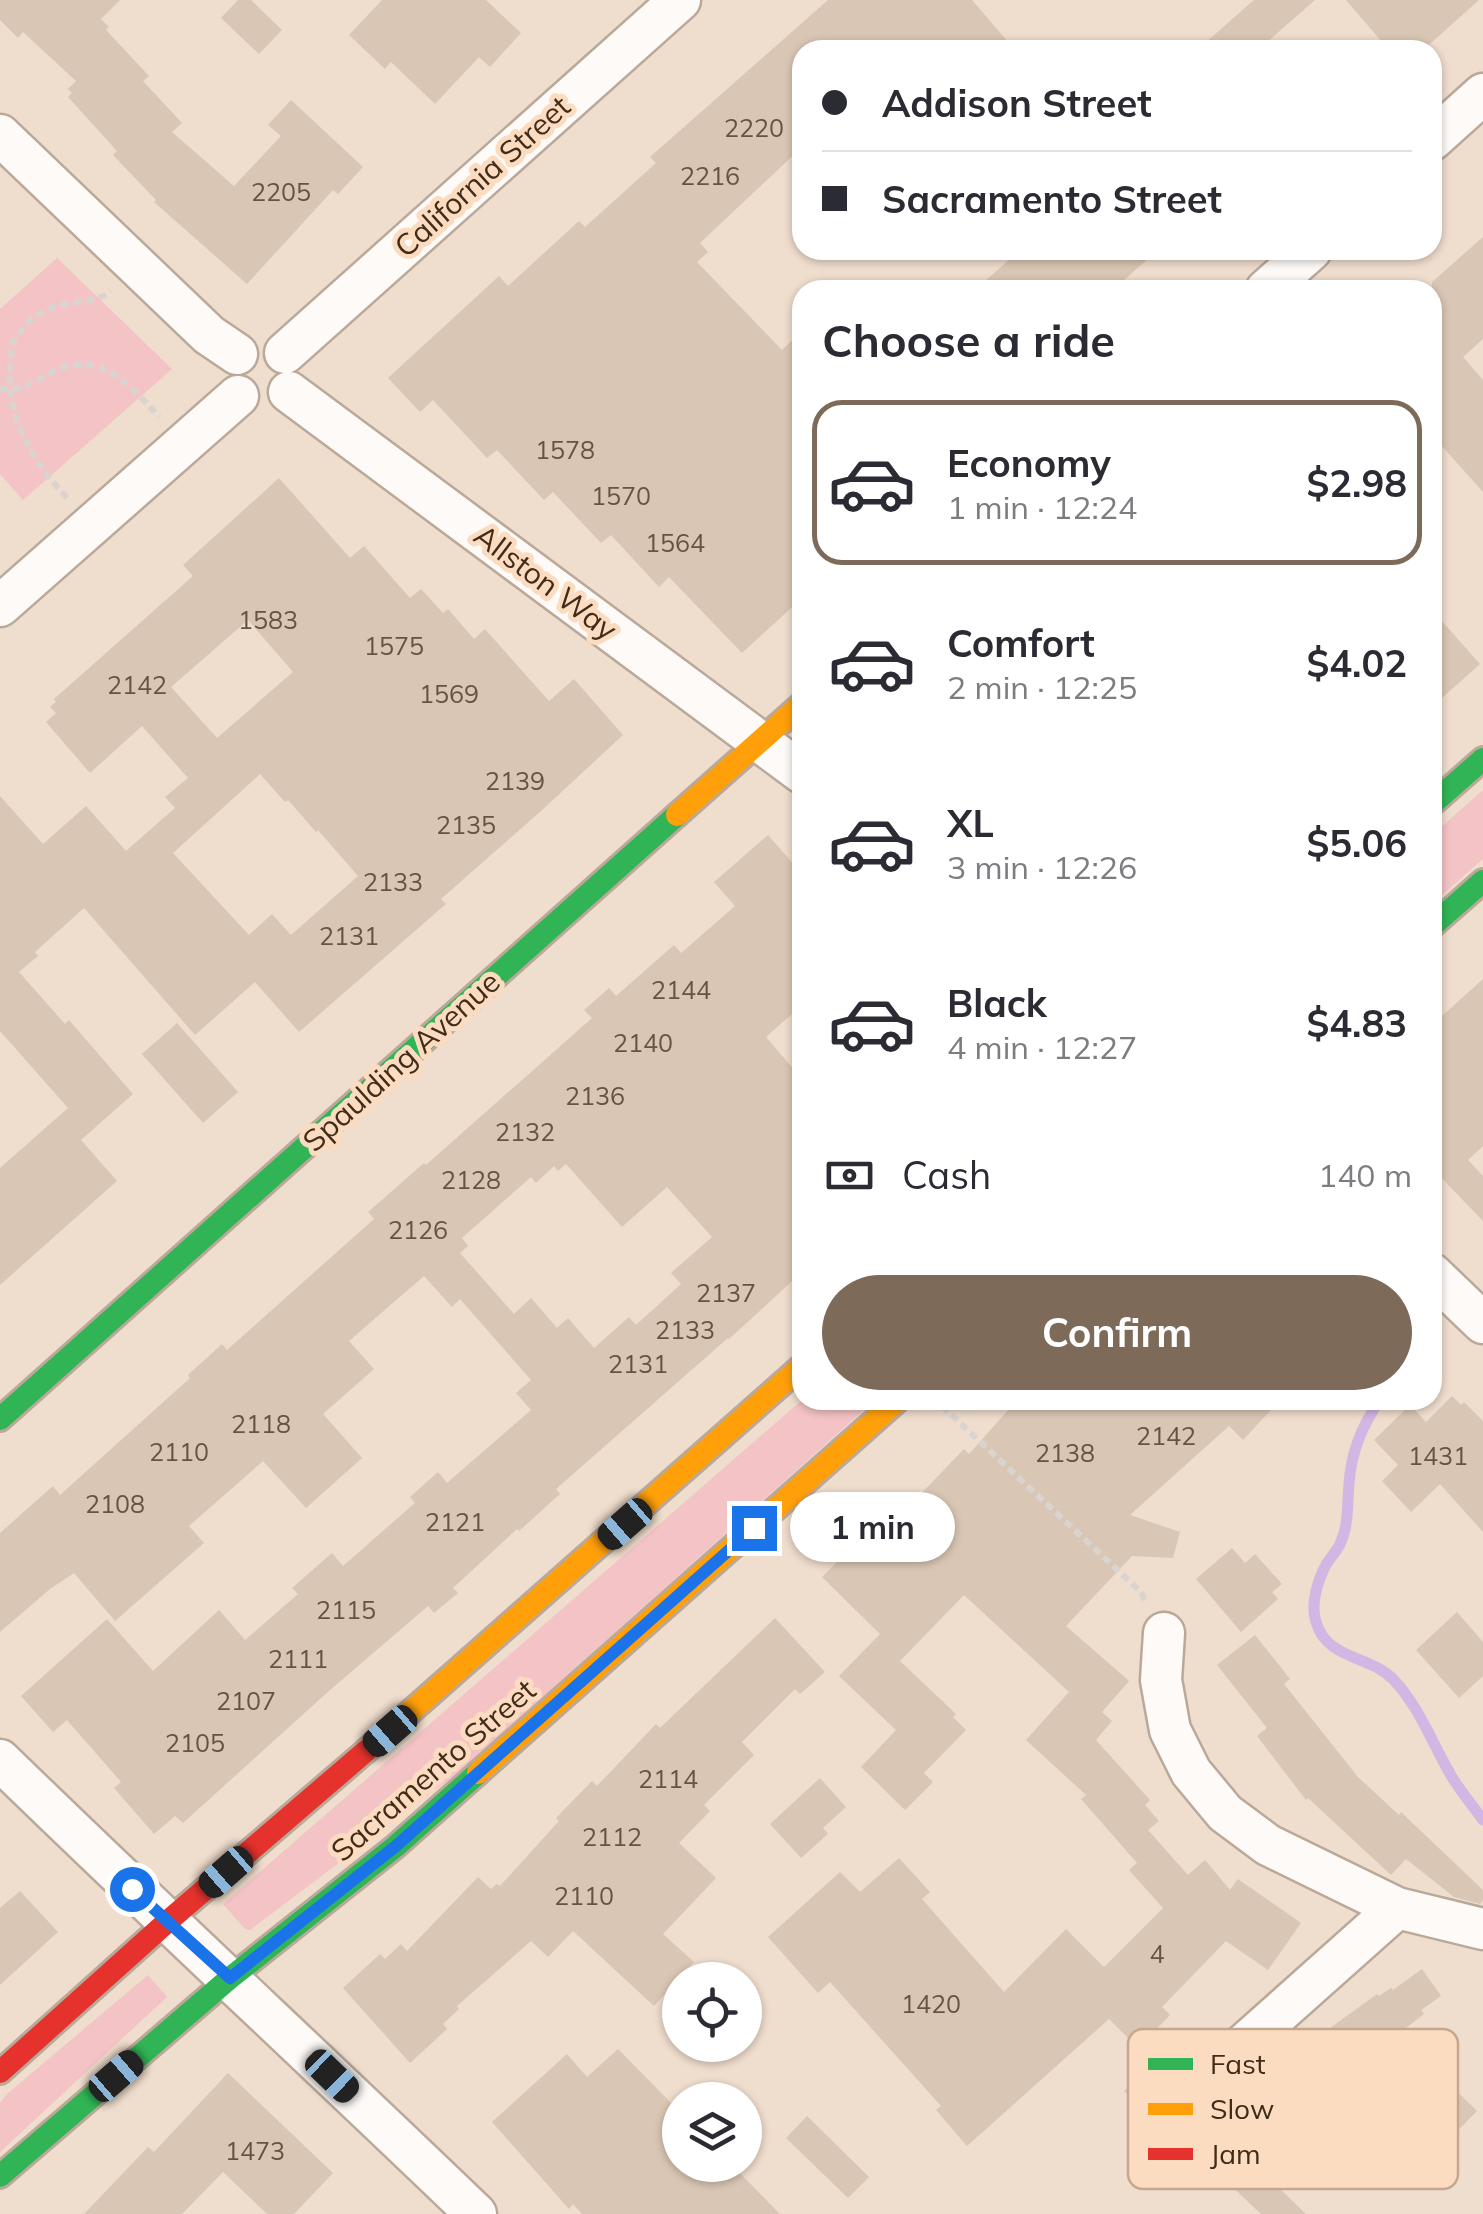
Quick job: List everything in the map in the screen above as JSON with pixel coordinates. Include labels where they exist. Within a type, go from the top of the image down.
[{"type":"street","name":"California Street","points":[[287,372],[680,0]]},
{"type":"street","points":[[1442,131],[1483,94]]},
{"type":"street","points":[[0,134],[209,335],[237,354]]},
{"type":"street","points":[[1277,280],[1300,260]]},
{"type":"street","points":[[260,342],[278,347],[287,372],[282,399],[264,406],[238,396],[230,375],[237,354],[260,342]]},
{"type":"street","name":"Allston Way","points":[[287,372],[792,766]]},
{"type":"street","points":[[0,606],[238,396]]},
{"type":"street","name":"Spaulding Avenue","points":[[0,1419],[792,713]]},
{"type":"street","points":[[1442,795],[1483,760]]},
{"type":"street","points":[[1442,917],[1483,881]]},
{"type":"street","points":[[1442,1284],[1483,1323]]},
{"type":"street","name":"Sacramento Street","points":[[0,2072],[792,1375]]},
{"type":"street","name":"Sacramento Street","points":[[0,2176],[230,1978],[396,1846],[887,1410]]},
{"type":"street","points":[[1164,1633],[1161,1680],[1170,1730],[1191,1772],[1225,1812],[1268,1845],[1396,1908],[1483,1930]]},
{"type":"street","points":[[0,1760],[476,2214]]},
{"type":"street","points":[[1261,2029],[1396,1908]]},
{"type":"path","points":[[2,398],[2,360],[30,321],[62,303],[103,299],[138,266]]},
{"type":"path","points":[[0,388],[10,390],[28,384],[68,365],[85,364],[107,370],[127,382],[184,444]]},
{"type":"path","points":[[10,429],[22,450],[92,525]]},
{"type":"path","points":[[947,1410],[1140,1591],[1164,1633]]},
{"type":"shaded area","points":[[57,258],[172,369],[23,500],[0,474],[0,309]]},
{"type":"shaded area","points":[[1483,790],[1483,859],[1442,895],[1442,826]]},
{"type":"shaded area","points":[[792,1409],[864,1410],[455,1775],[250,1930],[223,1904]]},
{"type":"shaded area","points":[[148,1975],[167,1997],[0,2152],[0,2103],[7,2094]]},
{"type":"building","points":[[0,0],[120,0],[101,19],[109,27],[106,30],[149,76],[143,81],[182,123],[172,132],[234,186],[281,136],[268,125],[291,100],[363,167],[338,194],[333,190],[247,284],[154,202],[113,155],[117,151],[68,97],[72,93],[68,89],[76,81],[23,32],[18,38],[0,20]]},
{"type":"building","points":[[238,0],[251,0],[282,30],[259,54],[221,18]]},
{"type":"building","points":[[382,0],[486,0],[521,33],[490,67],[479,57],[435,104],[391,62],[385,69],[349,35]]},
{"type":"building","points":[[828,0],[972,0],[1006,40],[792,40],[792,156],[700,243],[708,252],[697,262],[782,350],[792,340],[792,607],[742,653],[669,577],[659,587],[611,535],[601,543],[553,492],[544,500],[497,450],[487,458],[433,400],[420,412],[388,378],[499,276],[508,286],[579,221],[585,227],[656,163],[650,157]]},
{"type":"building","points":[[1254,0],[1315,0],[1269,40],[1208,40]]},
{"type":"building","points":[[1346,0],[1479,0],[1434,40],[1380,40]]},
{"type":"building","points":[[1483,237],[1483,339],[1463,357],[1483,380],[1483,492],[1442,446],[1442,280],[1434,280]]},
{"type":"building","points":[[1009,260],[1147,260],[1124,280],[986,280]]},
{"type":"building","points":[[279,478],[350,558],[364,546],[410,598],[421,589],[443,613],[448,609],[474,639],[485,629],[549,701],[574,679],[623,735],[441,899],[446,904],[299,1032],[255,982],[195,1035],[84,908],[35,952],[38,956],[19,972],[65,1024],[69,1020],[133,1094],[81,1140],[117,1181],[0,1285],[0,1168],[68,1108],[0,1031],[0,796],[43,844],[86,806],[126,851],[175,808],[165,797],[188,778],[142,726],[90,773],[46,722],[56,713],[50,707],[56,702],[54,699],[193,576],[183,565]],"holes":[[[248,620],[293,672],[217,738],[171,687]],[[260,774],[318,830],[358,876],[291,935],[272,914],[249,935],[173,853]]]},
{"type":"building","points":[[1442,621],[1480,664],[1442,698]]},
{"type":"building","points":[[768,835],[792,863],[792,1014],[766,1037],[792,1067],[792,1281],[556,1489],[560,1494],[453,1588],[458,1593],[434,1613],[428,1606],[183,1823],[175,1816],[154,1834],[114,1788],[121,1782],[67,1720],[53,1732],[21,1696],[107,1619],[153,1671],[219,1610],[245,1640],[298,1594],[292,1588],[332,1553],[343,1566],[415,1503],[410,1497],[438,1472],[447,1483],[531,1410],[516,1393],[531,1380],[460,1299],[452,1307],[424,1276],[349,1341],[374,1369],[323,1414],[362,1458],[306,1508],[263,1461],[189,1526],[204,1543],[115,1621],[74,1573],[0,1632],[0,1533],[53,1486],[60,1495],[190,1378],[188,1375],[222,1344],[227,1350],[374,1219],[368,1212],[592,1018],[584,1010],[609,988],[616,996],[674,945],[681,953],[735,906],[714,882]],"holes":[[[566,1164],[622,1227],[667,1187],[712,1237],[671,1273],[681,1284],[636,1325],[629,1317],[594,1348],[568,1318],[557,1328],[531,1298],[514,1314],[460,1253],[468,1246],[462,1238],[531,1177],[536,1183],[554,1166],[558,1171]]]},
{"type":"building","points":[[1483,979],[1483,1146],[1468,1160],[1483,1176],[1483,1221],[1442,1178],[1442,1016]]},
{"type":"building","points":[[177,1023],[238,1092],[203,1123],[142,1054]]},
{"type":"building","points":[[1452,1396],[1483,1421],[1483,1532],[1440,1484],[1411,1512],[1382,1481],[1398,1465],[1374,1440],[1405,1410],[1415,1410],[1426,1422]]},
{"type":"building","points":[[1008,1410],[1271,1410],[1243,1440],[1229,1426],[1130,1515],[1180,1532],[1173,1558],[1132,1556],[1066,1626],[1129,1681],[1102,1712],[1112,1721],[1096,1740],[1150,1800],[1145,1805],[1159,1821],[1148,1830],[1188,1875],[1205,1860],[1230,1890],[1238,1879],[1301,1923],[1268,1970],[1226,1941],[1162,2007],[1170,2015],[1156,2029],[1128,2029],[1128,2038],[1109,2019],[967,2146],[936,2110],[941,2106],[830,1982],[818,1993],[768,1937],[840,1872],[860,1892],[899,1858],[930,1892],[922,1899],[1004,1992],[1066,1929],[1104,1967],[1163,1908],[1129,1870],[1137,1863],[1081,1799],[1086,1795],[1026,1740],[1069,1692],[964,1595],[900,1661],[956,1714],[953,1717],[966,1730],[924,1773],[933,1782],[905,1810],[861,1767],[896,1730],[839,1676],[880,1634],[822,1577],[855,1544],[864,1553],[964,1449],[969,1454]]},
{"type":"building","points":[[1232,1548],[1245,1563],[1255,1554],[1282,1584],[1272,1592],[1278,1599],[1241,1632],[1196,1579]]},
{"type":"building","points":[[1457,1612],[1483,1642],[1483,1676],[1459,1698],[1416,1650]]},
{"type":"building","points":[[775,1618],[825,1672],[800,1694],[795,1689],[742,1742],[754,1755],[704,1805],[710,1811],[679,1843],[716,1878],[663,1934],[694,1962],[662,1962],[662,1997],[654,2006],[573,1931],[548,1957],[531,1941],[457,2006],[459,2009],[443,2024],[447,2029],[410,2063],[343,1988],[380,1954],[385,1959],[401,1944],[407,1951],[478,1877],[491,1889],[500,1886],[592,1781],[597,1786],[656,1724],[660,1728]]},
{"type":"building","points":[[1255,1635],[1290,1679],[1284,1684],[1358,1777],[1483,1890],[1480,1904],[1454,1897],[1406,1859],[1391,1875],[1306,1800],[1257,1736],[1267,1728],[1217,1665]]},
{"type":"building","points":[[820,1778],[846,1807],[823,1828],[828,1834],[801,1858],[770,1824]]},
{"type":"building","points":[[20,1891],[58,1932],[0,1985],[0,1908]]},
{"type":"building","points":[[1422,1969],[1441,1996],[1421,2010],[1424,2014],[1404,2029],[1329,2029],[1377,1994],[1393,1990]]},
{"type":"building","points":[[618,2049],[662,2094],[662,2182],[749,2182],[780,2214],[582,2214],[573,2204],[569,2209],[492,2122],[567,2054],[587,2077]]},
{"type":"building","points":[[228,2073],[333,2173],[294,2214],[267,2214],[223,2172],[182,2214],[84,2214],[148,2147],[154,2152]]},
{"type":"building","points":[[1458,2092],[1477,2111],[1458,2130]]},
{"type":"building","points":[[807,2116],[869,2177],[848,2198],[786,2138]]},
{"type":"building","points":[[1234,2189],[1280,2189],[1306,2214],[1261,2214]]},
{"type":"waterway","points":[[1374,1410],[1355,1450],[1345,1530],[1318,1584],[1314,1600],[1316,1622],[1329,1644],[1393,1679],[1483,1820]]},
{"type":"traffic: fast","points":[[1442,795],[1483,759]]},
{"type":"traffic: fast","points":[[0,1419],[677,815]]},
{"type":"traffic: fast","points":[[1442,917],[1483,881]]},
{"type":"traffic: fast","points":[[0,2176],[230,1978],[396,1846],[478,1773]]},
{"type":"traffic: slow","points":[[677,815],[792,713]]},
{"type":"traffic: slow","points":[[366,1751],[792,1375]]},
{"type":"traffic: slow","points":[[478,1773],[887,1410]]},
{"type":"traffic: jam","points":[[0,2072],[366,1751]]},
{"type":"route","points":[[132,1889],[230,1978],[396,1846],[754,1528]]}]
